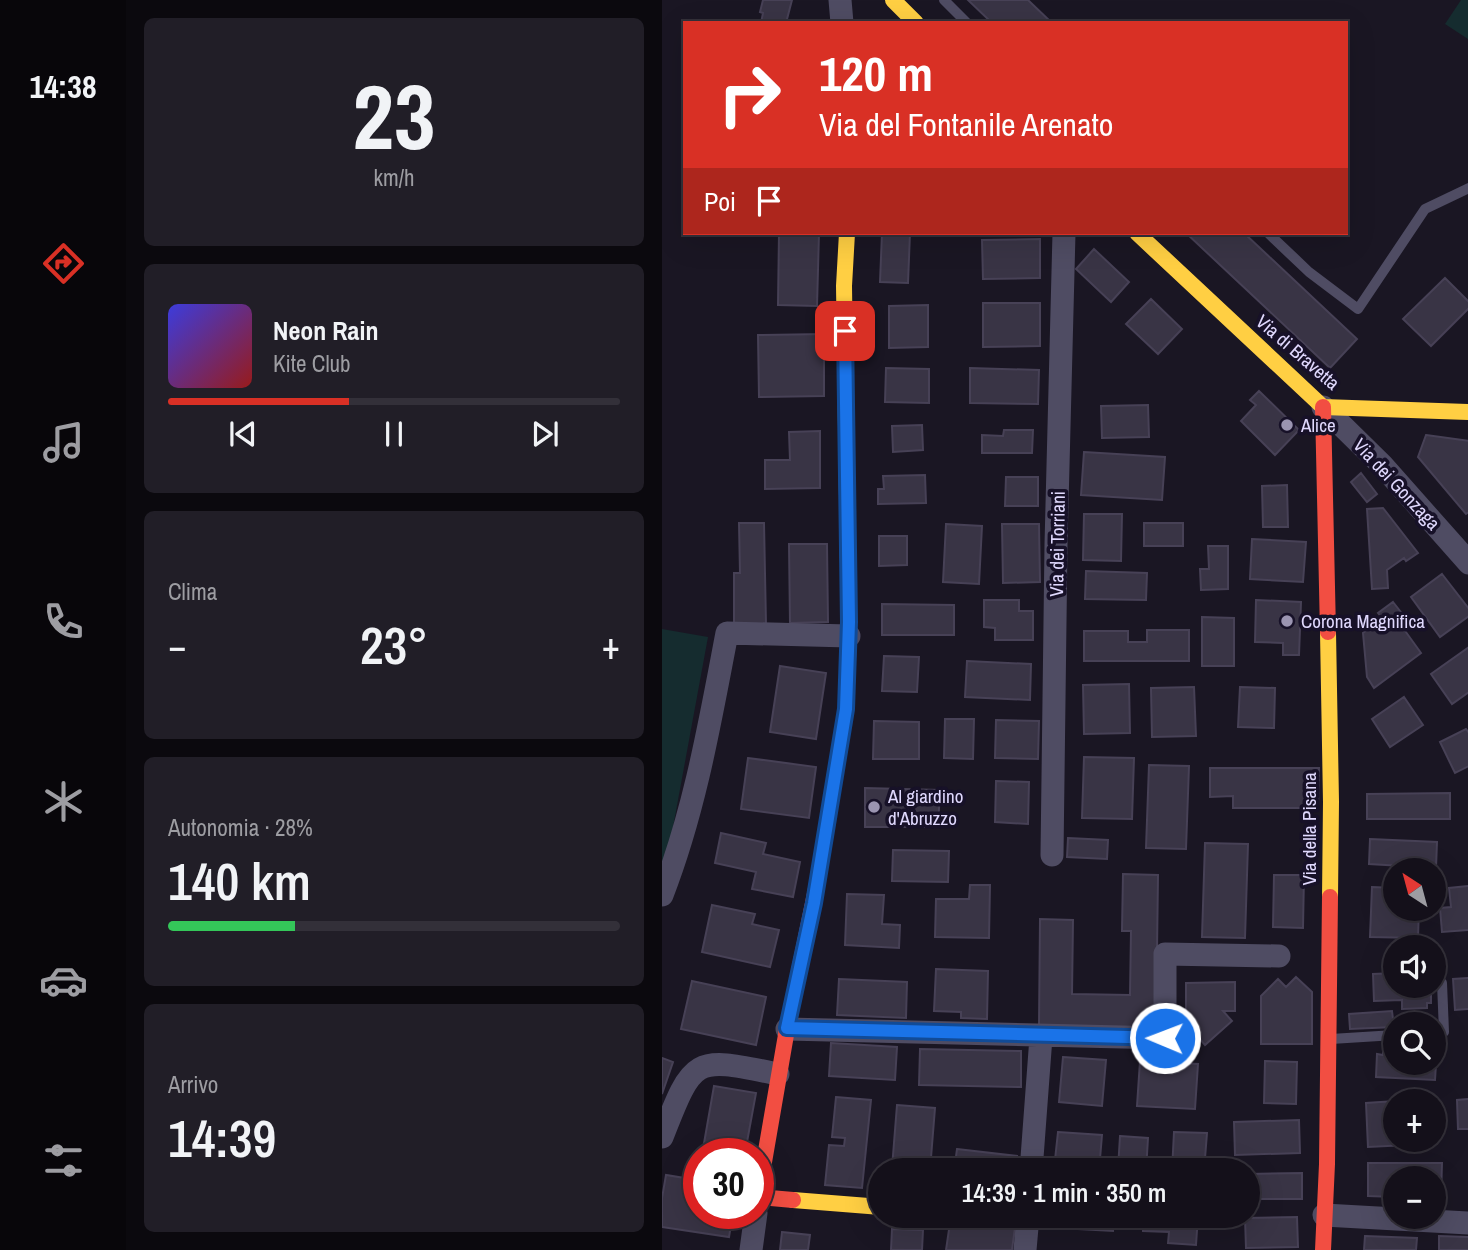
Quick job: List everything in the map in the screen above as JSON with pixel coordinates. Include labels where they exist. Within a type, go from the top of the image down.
[{"type":"main road","points":[[893,0],[914,21]]},
{"type":"main road","points":[[768,1138],[787,1028],[814,903],[846,709],[849,636],[844,286],[847,235]]},
{"type":"main road","name":"Via di Bravetta","points":[[1139,235],[1323,407],[1469,411]]},
{"type":"main road","name":"Via della Pisana","points":[[1323,407],[1331,802],[1329,1039],[1323,1250]]},
{"type":"main road","points":[[774,1198],[868,1206]]},
{"type":"street","points":[[840,0],[842,21]]},
{"type":"street","name":"Via dei Torriani","points":[[1052,855],[1064,235]]},
{"type":"street","name":"Via dei Gonzaga","points":[[1323,407],[1382,465],[1469,563]]},
{"type":"street","points":[[662,895],[687,823],[701,769],[727,633],[849,636]]},
{"type":"street","points":[[787,1028],[1041,1037],[1165,1038],[1165,954],[1279,956]]},
{"type":"street","points":[[1032,1158],[1041,1037]]},
{"type":"street","points":[[662,1137],[684,1085],[695,1071],[703,1066],[718,1063],[778,1074]]},
{"type":"street","points":[[1324,1214],[1469,1223]]},
{"type":"street","points":[[1025,1250],[1027,1228]]},
{"type":"street","points":[[751,1250],[754,1229]]},
{"type":"lane","points":[[944,0],[965,21]]},
{"type":"lane","points":[[1270,235],[1309,272],[1358,309],[1424,209],[1469,188]]},
{"type":"lane","points":[[1329,1039],[1383,1036]]},
{"type":"green space","points":[[1461,0],[1468,0],[1468,39],[1445,24]]},
{"type":"green space","points":[[662,629],[708,637],[662,887]]},
{"type":"building","points":[[763,0],[792,0],[787,21],[761,21],[763,13],[760,12]]},
{"type":"building","points":[[968,0],[1028,0],[1050,21],[990,21]]},
{"type":"building","points":[[779,235],[819,235],[817,306],[778,305]]},
{"type":"building","points":[[882,235],[910,235],[908,283],[880,282]]},
{"type":"building","points":[[1188,235],[1246,235],[1357,339],[1330,368]]},
{"type":"building","points":[[1040,239],[1040,278],[983,279],[982,240]]},
{"type":"building","points":[[1094,249],[1129,282],[1111,302],[1076,269]]},
{"type":"building","points":[[1445,278],[1469,302],[1469,308],[1431,346],[1403,319]]},
{"type":"building","points":[[1151,299],[1182,329],[1158,354],[1126,324]]},
{"type":"building","points":[[983,303],[1040,303],[1040,346],[983,347]]},
{"type":"building","points":[[928,305],[928,347],[889,348],[889,306]]},
{"type":"building","points":[[824,334],[824,396],[759,397],[758,335]]},
{"type":"building","points":[[886,368],[929,369],[929,403],[885,402]]},
{"type":"building","points":[[970,368],[1039,370],[1038,404],[970,403]]},
{"type":"building","points":[[1259,391],[1299,430],[1275,455],[1241,421],[1256,405],[1250,400]]},
{"type":"building","points":[[1148,405],[1149,437],[1102,438],[1101,406]]},
{"type":"building","points":[[922,425],[923,450],[893,452],[892,426]]},
{"type":"building","points":[[1004,430],[1033,430],[1032,453],[982,453],[982,435],[1003,436]]},
{"type":"building","points":[[820,431],[820,488],[765,489],[765,460],[790,460],[789,432]]},
{"type":"building","points":[[1426,435],[1469,441],[1469,512],[1466,514],[1418,457]]},
{"type":"building","points":[[1084,452],[1165,457],[1162,500],[1081,495]]},
{"type":"building","points":[[1361,473],[1377,494],[1367,502],[1351,482]]},
{"type":"building","points":[[925,475],[926,503],[878,504],[878,489],[884,489],[883,476]]},
{"type":"building","points":[[1006,477],[1038,477],[1038,506],[1005,506]]},
{"type":"building","points":[[1287,485],[1288,527],[1263,527],[1262,486]]},
{"type":"building","points":[[1383,508],[1418,553],[1406,561],[1404,558],[1387,570],[1388,588],[1372,589],[1367,509]]},
{"type":"building","points":[[1084,514],[1122,514],[1121,561],[1083,560]]},
{"type":"building","points":[[739,523],[764,523],[766,624],[734,625],[734,573],[740,573]]},
{"type":"building","points":[[1144,523],[1183,523],[1183,546],[1144,546]]},
{"type":"building","points":[[946,524],[982,526],[979,584],[943,582]]},
{"type":"building","points":[[1002,524],[1039,524],[1040,582],[1003,583]]},
{"type":"building","points":[[879,536],[907,536],[907,565],[879,566]]},
{"type":"building","points":[[1252,539],[1306,542],[1303,582],[1250,579]]},
{"type":"building","points":[[789,544],[827,544],[828,622],[790,623]]},
{"type":"building","points":[[1208,546],[1228,546],[1228,589],[1201,590],[1200,569],[1209,569]]},
{"type":"building","points":[[1086,571],[1147,573],[1146,600],[1085,599]]},
{"type":"building","points":[[1442,574],[1469,609],[1469,616],[1440,637],[1411,597]]},
{"type":"building","points":[[984,600],[1019,600],[1019,611],[1033,611],[1033,640],[995,640],[995,628],[984,627]]},
{"type":"building","points":[[1256,600],[1301,602],[1299,655],[1283,655],[1283,643],[1255,642]]},
{"type":"building","points":[[1393,602],[1404,616],[1398,621],[1421,653],[1374,688],[1367,677],[1363,633],[1382,618],[1378,613]]},
{"type":"building","points":[[882,604],[954,605],[954,635],[882,635]]},
{"type":"building","points":[[1202,617],[1234,618],[1234,666],[1202,666]]},
{"type":"building","points":[[1147,630],[1189,630],[1189,661],[1084,661],[1084,631],[1128,631],[1128,642],[1147,642]]},
{"type":"building","points":[[1469,647],[1469,692],[1452,704],[1431,674]]},
{"type":"building","points":[[884,656],[919,657],[917,692],[882,691]]},
{"type":"building","points":[[967,661],[1031,664],[1030,700],[965,697]]},
{"type":"building","points":[[780,666],[826,673],[816,739],[770,732]]},
{"type":"building","points":[[1129,684],[1130,733],[1084,734],[1083,685]]},
{"type":"building","points":[[1194,687],[1196,736],[1152,737],[1151,688]]},
{"type":"building","points":[[1240,687],[1275,688],[1274,728],[1238,727]]},
{"type":"building","points":[[1404,697],[1423,725],[1390,747],[1372,719]]},
{"type":"building","points":[[945,719],[974,719],[973,759],[944,758]]},
{"type":"building","points":[[996,720],[1039,721],[1038,759],[995,758]]},
{"type":"building","points":[[874,721],[919,722],[919,759],[873,759]]},
{"type":"building","points":[[1466,729],[1469,733],[1469,766],[1455,773],[1440,742]]},
{"type":"building","points":[[1084,757],[1134,758],[1132,819],[1082,818]]},
{"type":"building","points":[[748,758],[816,767],[809,818],[741,809]]},
{"type":"building","points":[[1149,765],[1189,766],[1186,849],[1146,848]]},
{"type":"building","points":[[1210,768],[1319,768],[1318,808],[1233,808],[1233,796],[1210,797]]},
{"type":"building","points":[[996,781],[1029,782],[1028,824],[995,822]]},
{"type":"building","points":[[865,788],[940,790],[938,827],[865,827]]},
{"type":"building","points":[[1450,793],[1450,819],[1367,819],[1367,794]]},
{"type":"building","points":[[721,833],[766,843],[763,854],[800,862],[793,897],[752,889],[756,872],[715,863]]},
{"type":"building","points":[[1068,838],[1108,840],[1107,859],[1067,857]]},
{"type":"building","points":[[1370,839],[1437,842],[1436,858],[1383,858],[1383,865],[1369,864]]},
{"type":"building","points":[[1205,843],[1248,844],[1245,938],[1202,937]]},
{"type":"building","points":[[893,850],[949,851],[948,882],[892,881]]},
{"type":"building","points":[[1123,874],[1158,875],[1156,1028],[1039,1027],[1040,919],[1073,920],[1072,994],[1130,995],[1131,931],[1122,931]]},
{"type":"building","points":[[1274,875],[1304,875],[1303,928],[1273,927]]},
{"type":"building","points":[[970,885],[990,885],[989,938],[935,937],[936,899],[969,899]]},
{"type":"building","points":[[1469,886],[1469,930],[1442,932],[1441,921],[1446,921],[1446,907],[1451,907],[1449,888]]},
{"type":"building","points":[[1372,887],[1383,887],[1383,921],[1419,921],[1418,935],[1370,937]]},
{"type":"building","points":[[847,894],[884,895],[882,924],[900,925],[899,948],[845,945]]},
{"type":"building","points":[[712,905],[755,914],[752,924],[779,930],[770,967],[702,952]]},
{"type":"building","points":[[936,969],[988,971],[987,1019],[961,1018],[961,1012],[934,1011]]},
{"type":"building","points":[[1373,974],[1383,974],[1383,998],[1431,998],[1431,1003],[1427,1003],[1427,1008],[1402,1009],[1402,1000],[1374,1001]]},
{"type":"building","points":[[1296,977],[1312,992],[1312,1044],[1261,1044],[1261,996],[1278,979],[1286,987]]},
{"type":"building","points":[[1469,978],[1469,1009],[1455,1010],[1453,979]]},
{"type":"building","points":[[839,979],[907,982],[906,1018],[837,1015]]},
{"type":"building","points":[[692,981],[766,997],[756,1045],[681,1029]]},
{"type":"building","points":[[1235,982],[1235,1011],[1223,1011],[1232,1021],[1205,1045],[1186,1023],[1186,983]]},
{"type":"building","points":[[1392,1011],[1392,1012],[1383,1012],[1383,1028],[1350,1029],[1349,1014]]},
{"type":"building","points":[[831,1043],[897,1047],[895,1080],[829,1076]]},
{"type":"building","points":[[920,1049],[1021,1051],[1021,1087],[919,1085]]},
{"type":"building","points":[[1377,1054],[1383,1055],[1383,1075],[1435,1075],[1435,1080],[1376,1077]]},
{"type":"building","points":[[1063,1057],[1106,1060],[1102,1106],[1059,1102]]},
{"type":"building","points":[[662,1058],[673,1062],[662,1094]]},
{"type":"building","points":[[1140,1061],[1198,1064],[1195,1109],[1137,1106]]},
{"type":"building","points":[[1265,1061],[1297,1062],[1296,1104],[1264,1103]]},
{"type":"building","points":[[714,1086],[756,1093],[748,1138],[705,1138]]},
{"type":"building","points":[[836,1097],[871,1100],[862,1188],[825,1185],[829,1145],[844,1146],[845,1138],[832,1137]]},
{"type":"building","points":[[1469,1099],[1469,1129],[1458,1129],[1457,1100]]},
{"type":"building","points":[[1383,1102],[1383,1146],[1368,1147],[1366,1103]]},
{"type":"building","points":[[897,1105],[935,1108],[931,1158],[893,1158]]},
{"type":"building","points":[[1299,1120],[1300,1153],[1235,1155],[1234,1122]]},
{"type":"building","points":[[1058,1132],[1102,1135],[1100,1158],[1055,1158]]},
{"type":"building","points":[[1174,1132],[1207,1133],[1205,1158],[1173,1158]]},
{"type":"building","points":[[1120,1136],[1148,1138],[1147,1158],[1119,1158]]},
{"type":"building","points":[[957,1149],[1017,1156],[1017,1158],[956,1158]]},
{"type":"building","points":[[1368,1163],[1442,1163],[1442,1166],[1383,1166],[1383,1197],[1368,1196]]},
{"type":"building","points":[[1302,1173],[1302,1199],[1260,1199],[1260,1174]]},
{"type":"building","points":[[666,1175],[683,1178],[683,1229],[730,1229],[729,1237],[662,1227],[662,1198]]},
{"type":"building","points":[[1297,1217],[1298,1247],[1246,1248],[1245,1228],[1260,1228],[1260,1218]]},
{"type":"building","points":[[949,1228],[1015,1228],[1012,1250],[946,1250]]},
{"type":"building","points":[[1060,1228],[1113,1228],[1113,1231]]},
{"type":"building","points":[[1143,1228],[1197,1228],[1196,1245],[1168,1243],[1169,1232],[1143,1231]]},
{"type":"building","points":[[892,1229],[923,1230],[922,1250],[891,1250]]},
{"type":"building","points":[[782,1232],[810,1235],[808,1250],[780,1250]]},
{"type":"building","points":[[1365,1236],[1417,1238],[1416,1250],[1364,1250]]},
{"type":"building","points":[[1439,1236],[1469,1237],[1469,1250],[1439,1250]]},
{"type":"traffic: slow","points":[[893,0],[914,21]]},
{"type":"traffic: slow","points":[[847,235],[844,286],[849,634]]},
{"type":"traffic: slow","points":[[1139,235],[1323,407],[1469,412]]},
{"type":"traffic: slow","points":[[1328,632],[1330,897]]},
{"type":"traffic: slow","points":[[793,1200],[868,1206]]},
{"type":"traffic: jam","points":[[1323,407],[1328,632]]},
{"type":"traffic: jam","points":[[793,1200],[758,1197],[787,1029],[818,879],[846,709],[849,634]]},
{"type":"traffic: jam","points":[[1323,1250],[1327,1164],[1330,897]]},
{"type":"place","name":"Alice","points":[[1287,425]]},
{"type":"place","name":"Corona Magnifica","points":[[1287,621]]},
{"type":"place","name":"Al giardino d'Abruzzo","points":[[874,807]]},
{"type":"route","points":[[845,331],[849,622],[846,709],[814,903],[787,1028],[1041,1037],[1165,1038]]}]
